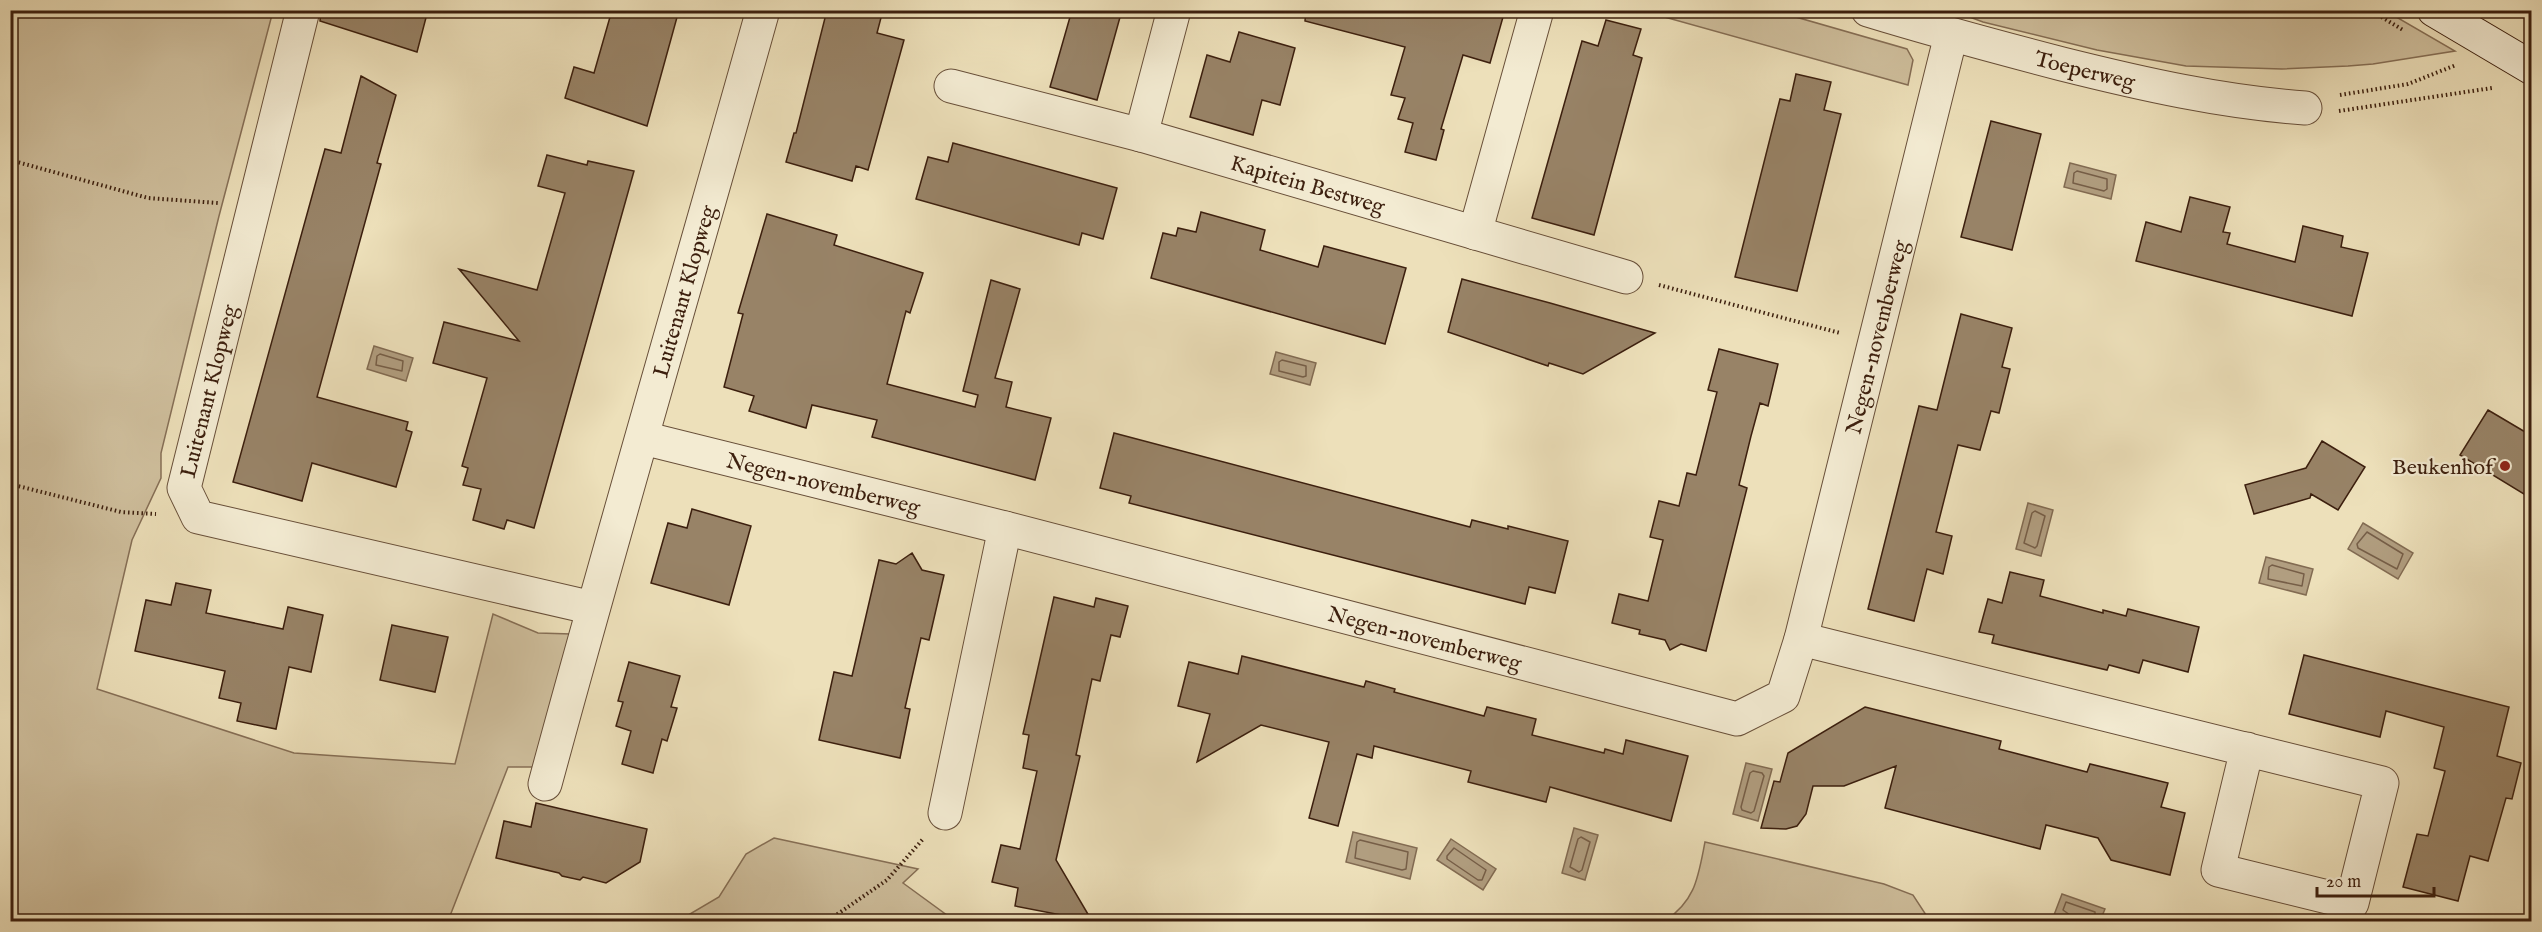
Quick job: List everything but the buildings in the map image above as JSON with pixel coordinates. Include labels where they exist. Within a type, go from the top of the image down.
[{"type":"street","name":"Luitenant Klopweg","points":[[198,517],[184,488],[303,10]]},
{"type":"street","name":"Luitenant Klopweg","points":[[545,784],[592,608],[643,438],[763,10]]},
{"type":"street","points":[[1141,135],[1174,10]]},
{"type":"street","points":[[1475,233],[1537,10]]},
{"type":"street","name":"Toeperweg","points":[[1868,10],[1951,35],[2164,88],[2210,97],[2305,108]]},
{"type":"street","points":[[2434,10],[2530,66]]},
{"type":"street","name":"Negen-novemberweg","points":[[643,438],[1005,528],[1737,719],[1784,696],[1801,639],[1951,35]]},
{"type":"street","name":"Kapitein Bestweg","points":[[951,86],[1141,135],[1626,277]]},
{"type":"street","points":[[198,517],[592,608]]},
{"type":"street","points":[[945,813],[1005,528]]},
{"type":"street","points":[[1801,639],[2247,749],[2382,783],[2352,903],[2218,870],[2247,749]]},
{"type":"path","points":[[2305,108],[2320,98],[2408,84],[2460,63]]},
{"type":"path","points":[[2305,108],[2328,113],[2499,87]]},
{"type":"path","points":[[10,160],[148,198],[254,206]]},
{"type":"path","points":[[1626,277],[1873,342]]},
{"type":"path","points":[[10,484],[122,512],[198,517]]},
{"type":"path","points":[[826,921],[887,880],[945,813]]},
{"type":"shaded area","points":[[1969,10],[2386,11],[2455,51],[2348,66],[2282,69],[2186,66],[2097,50],[1983,22],[1967,16]]},
{"type":"shaded area","points":[[10,11],[273,11],[219,216],[161,453],[161,478],[132,540],[97,689],[294,753],[455,764],[493,614],[538,633],[571,634],[537,767],[508,767],[448,921],[11,921]]},
{"type":"shaded area","points":[[1643,11],[1775,11],[1907,49],[1913,60],[1908,85]]},
{"type":"shaded area","points":[[774,838],[918,869],[903,883],[955,921],[678,921],[719,897],[746,854]]},
{"type":"shaded area","points":[[1705,842],[1884,884],[1913,895],[1930,921],[1665,921],[1683,905],[1694,887]]},
{"type":"water","points":[[2070,163],[2116,175],[2111,199],[2064,187]]},
{"type":"water","points":[[374,346],[413,358],[406,381],[367,369]]},
{"type":"water","points":[[1276,352],[1316,363],[1310,385],[1270,374]]},
{"type":"water","points":[[2028,503],[2053,510],[2041,556],[2016,549]]},
{"type":"water","points":[[2363,523],[2413,553],[2398,579],[2348,549]]},
{"type":"water","points":[[2266,557],[2313,569],[2306,595],[2259,583]]},
{"type":"water","points":[[1746,763],[1772,769],[1758,821],[1733,814]]},
{"type":"water","points":[[1574,828],[1598,835],[1585,880],[1562,873]]},
{"type":"water","points":[[1353,832],[1417,848],[1410,879],[1346,862]]},
{"type":"water","points":[[1451,839],[1496,869],[1483,890],[1437,860]]},
{"type":"water","points":[[2062,894],[2105,909],[2100,921],[2073,921],[2054,915]]},
{"type":"place","name":"Beukenhof","points":[[2505,466]]}]
